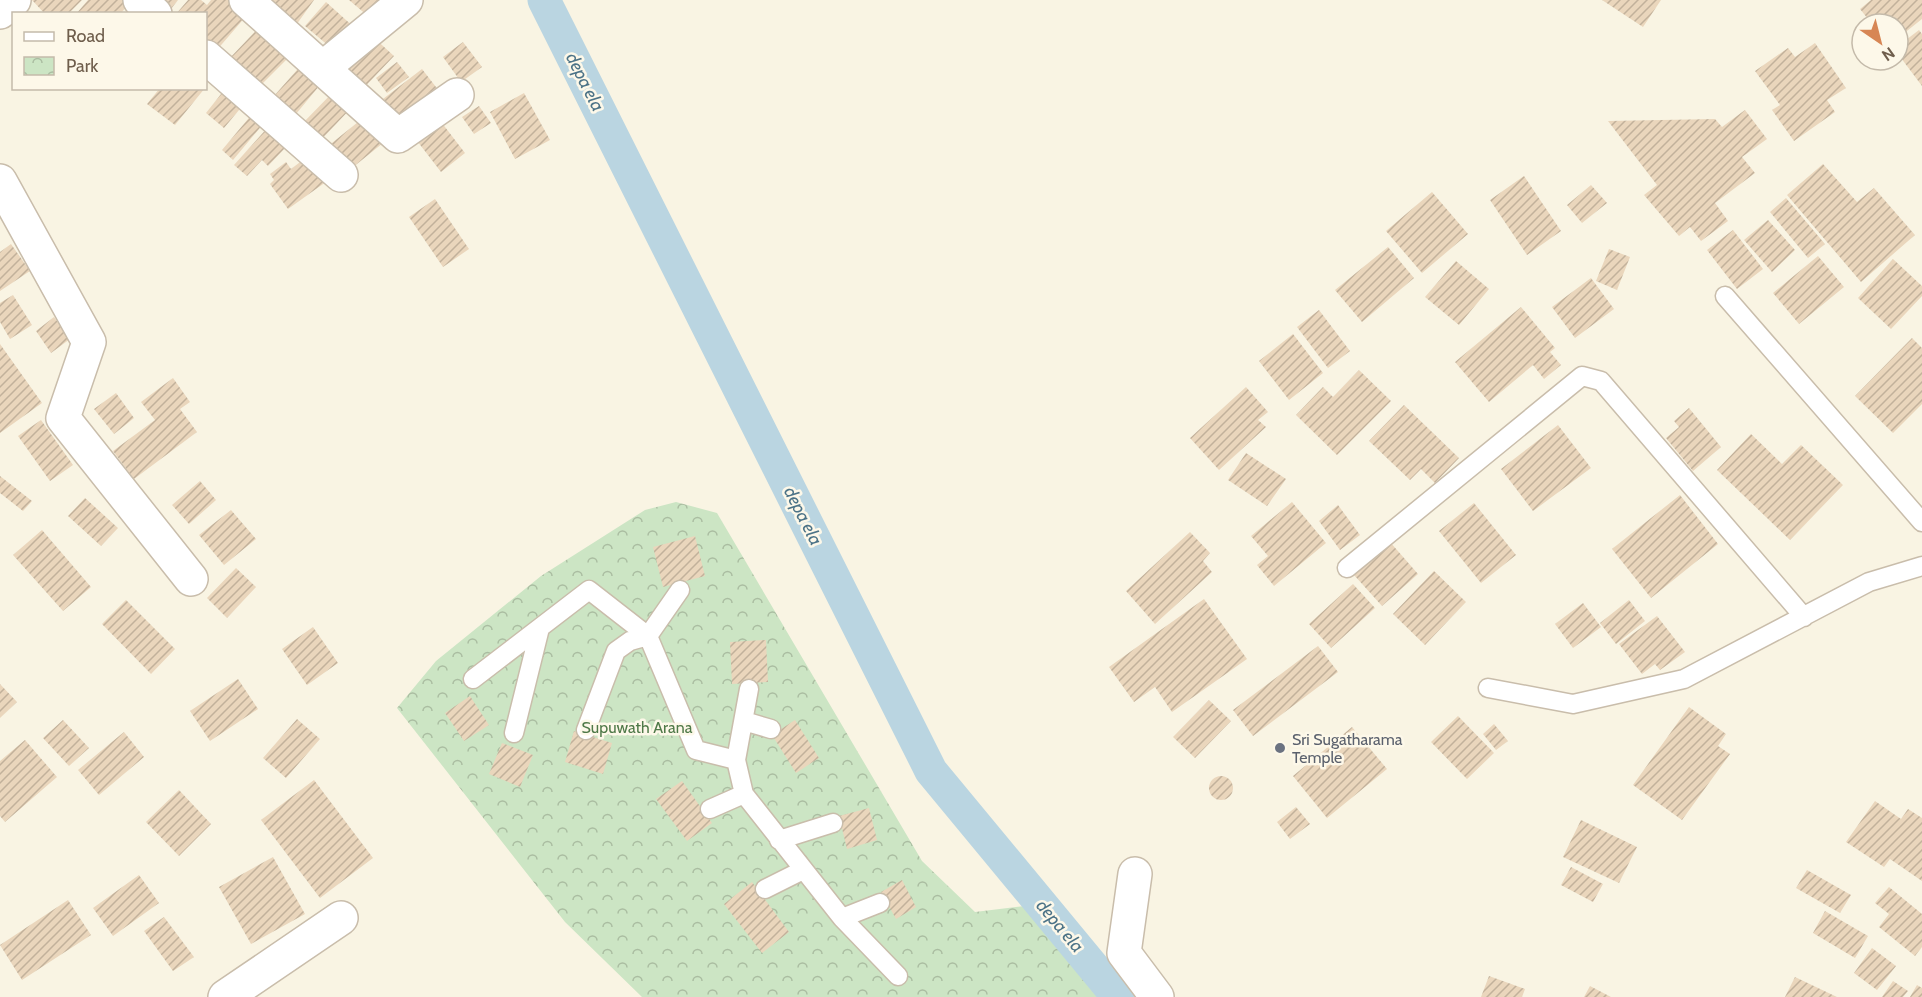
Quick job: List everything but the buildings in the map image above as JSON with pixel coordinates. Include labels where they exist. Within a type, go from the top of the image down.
[{"type":"street","points":[[0,12],[14,0]]},
{"type":"street","points":[[140,0],[153,12]]},
{"type":"street","points":[[246,0],[398,136],[457,95]]},
{"type":"street","points":[[323,68],[406,0]]},
{"type":"street","points":[[207,58],[341,175]]},
{"type":"street","points":[[0,181],[89,342],[63,418],[191,579]]},
{"type":"street","points":[[1135,874],[1124,952],[1157,997]]},
{"type":"street","points":[[225,997],[340,918]]},
{"type":"lane","points":[[1725,296],[1922,522]]},
{"type":"lane","points":[[1347,568],[1582,376],[1601,381],[1804,617]]},
{"type":"lane","points":[[1488,688],[1573,704],[1684,679],[1869,582],[1922,566]]},
{"type":"lane","points":[[473,679],[589,590],[648,636],[696,750],[736,760]]},
{"type":"lane","points":[[586,730],[616,651],[630,641],[648,636],[680,590]]},
{"type":"lane","points":[[514,733],[540,628]]},
{"type":"lane","points":[[749,688],[736,760],[744,794],[842,918],[898,976]]},
{"type":"lane","points":[[744,721],[771,729]]},
{"type":"lane","points":[[710,809],[744,794]]},
{"type":"lane","points":[[779,840],[833,823]]},
{"type":"lane","points":[[765,889],[803,870]]},
{"type":"lane","points":[[842,918],[880,903]]},
{"type":"green space","name":"Supuwath Arana","points":[[676,502],[717,513],[922,861],[975,912],[1042,904],[1118,997],[642,997],[565,922],[397,708],[436,661],[541,576],[645,510]]},
{"type":"waterway","name":"depa ela","points":[[544,0],[931,771],[1118,997]]},
{"type":"place","name":"Sri Sugatharama Temple","points":[[1280,748]]}]
